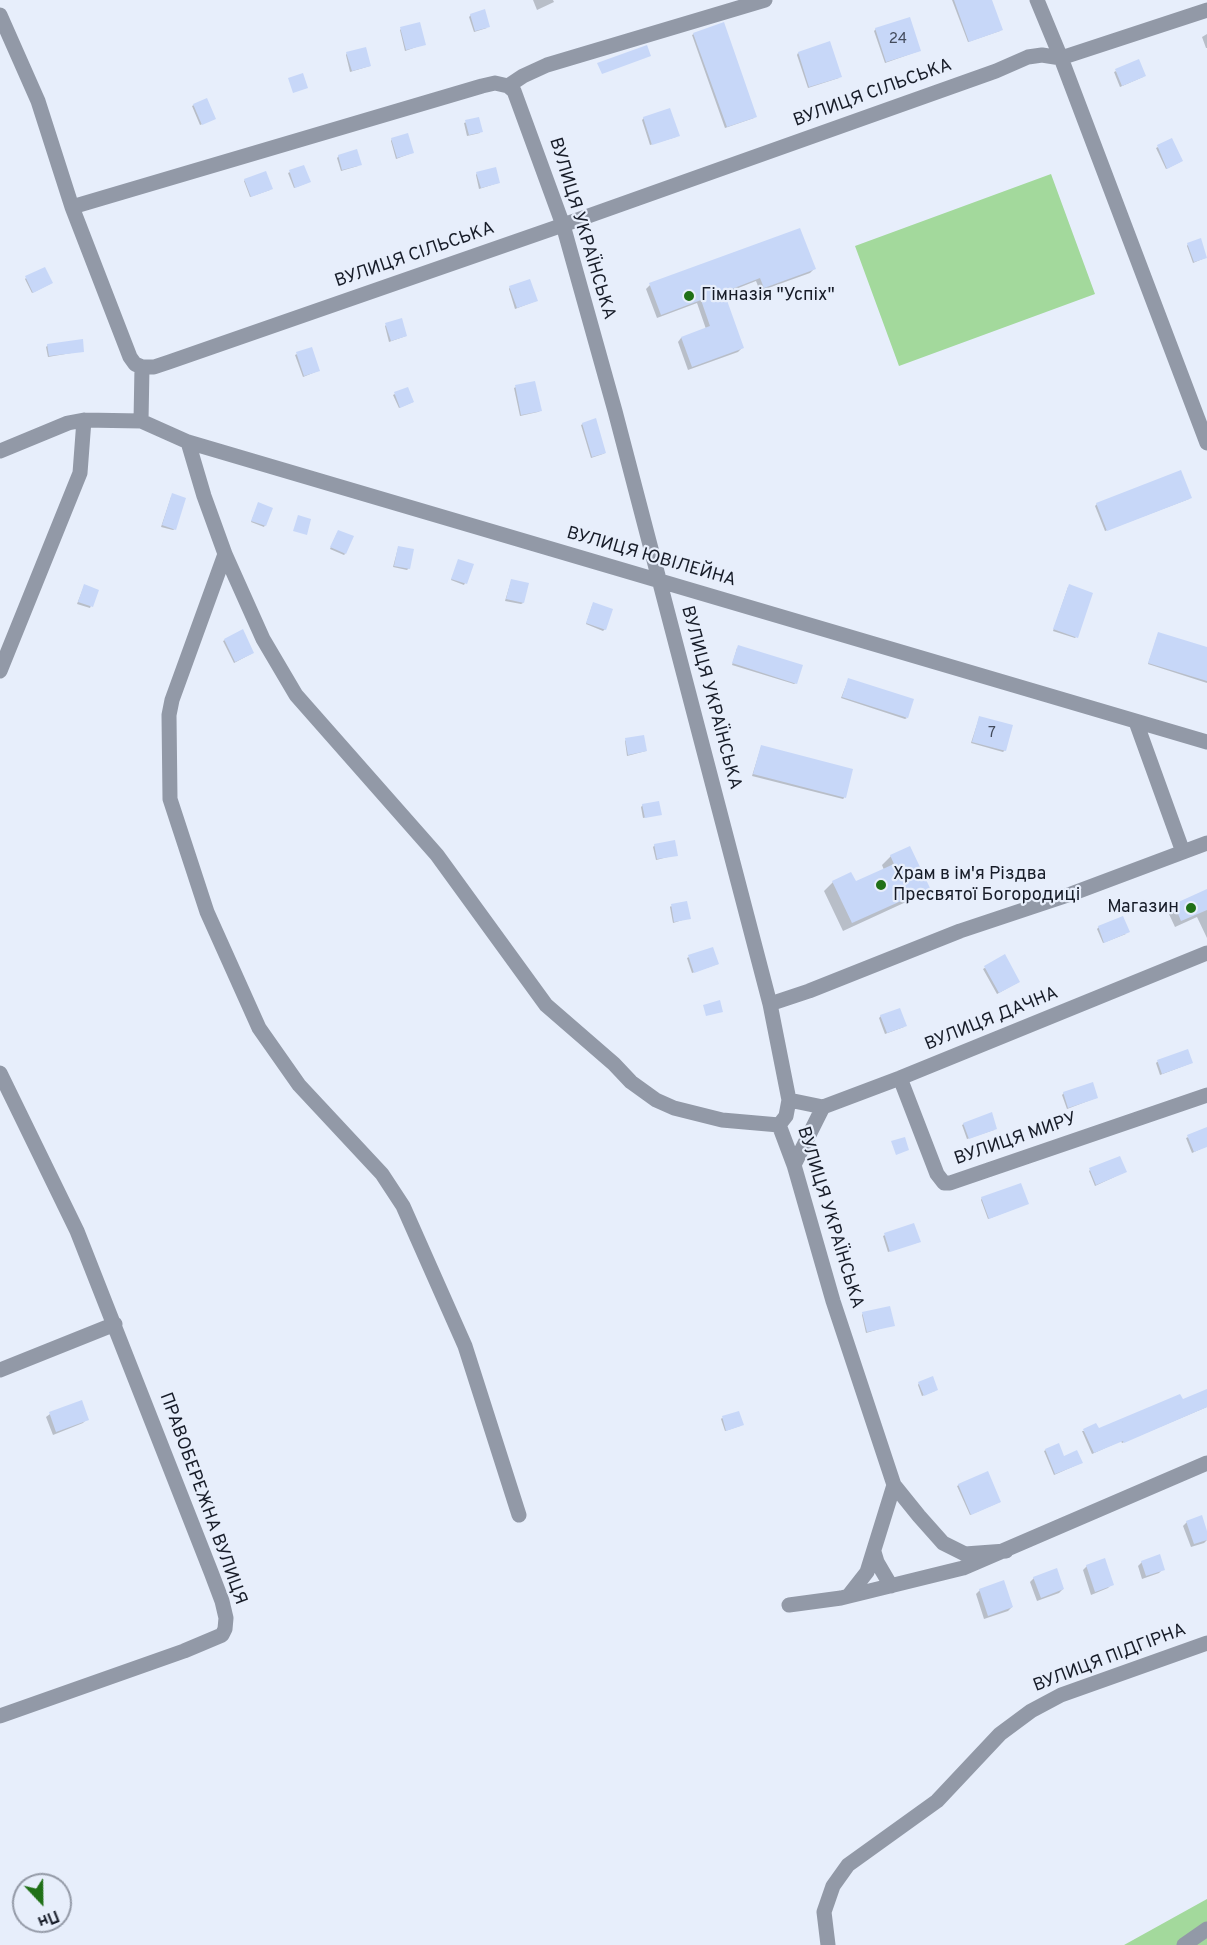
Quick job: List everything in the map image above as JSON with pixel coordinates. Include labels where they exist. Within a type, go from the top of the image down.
[{"type":"street","points":[[72,207],[482,86],[495,83],[508,86],[547,65],[765,0]]},
{"type":"street","points":[[1037,0],[1207,443]]},
{"type":"street","points":[[1061,58],[1207,10]]},
{"type":"street","points":[[0,15],[38,101],[72,207],[130,357],[135,364],[142,367],[141,421]]},
{"type":"street","name":"ВУЛИЦЯ СІЛЬСЬКА","points":[[142,367],[154,367],[169,362],[563,225],[996,71],[1028,57],[1042,55],[1061,58]]},
{"type":"street","name":"ВУЛИЦЯ УКРАЇНСЬКА","points":[[508,86],[518,97],[563,225],[770,1004],[789,1100],[786,1116],[779,1125],[794,1165],[833,1301],[894,1485],[943,1543],[965,1554],[1006,1551]]},
{"type":"street","points":[[0,671],[80,473],[84,420]]},
{"type":"street","name":"ВУЛИЦЯ ЮВІЛЕЙНА","points":[[0,451],[68,423],[84,420],[141,421],[188,442],[1207,742]]},
{"type":"street","points":[[188,442],[225,554],[263,639],[296,695],[437,855],[546,1005],[614,1064],[631,1082],[656,1100],[674,1108],[722,1120],[779,1125]]},
{"type":"street","points":[[225,554],[172,700],[169,715],[170,800],[207,912],[259,1028],[299,1085],[381,1174],[403,1206],[465,1346],[519,1515]]},
{"type":"street","points":[[1137,722],[1183,852]]},
{"type":"street","points":[[770,1004],[960,932],[1071,894],[1207,843]]},
{"type":"street","name":"ВУЛИЦЯ ДАЧНА","points":[[823,1107],[1207,953]]},
{"type":"street","points":[[0,1073],[78,1231],[115,1324],[0,1370]]},
{"type":"street","name":"ВУЛИЦЯ МИРУ","points":[[900,1078],[937,1174],[944,1183],[950,1183],[1207,1095]]},
{"type":"street","points":[[789,1100],[823,1107],[794,1165]]},
{"type":"street","name":"ПРАВОБЕРЕЖНА ВУЛИЦЯ","points":[[0,1716],[184,1651],[222,1635],[225,1629],[226,1618],[222,1601],[115,1324]]},
{"type":"street","name":"ВУЛИЦЯ УКРАЇНСЬКА","points":[[789,1605],[813,1603],[963,1568],[1207,1463]]},
{"type":"street","points":[[849,1595],[867,1572],[894,1485]]},
{"type":"street","points":[[874,1552],[891,1586]]},
{"type":"street","name":"ВУЛИЦЯ ПІДГІРНА","points":[[828,1945],[824,1912],[833,1886],[848,1865],[937,1801],[1000,1734],[1030,1711],[1062,1695],[1207,1643]]},
{"type":"street","points":[[1184,1945],[1207,1929]]},
{"type":"green space","points":[[1051,174],[1095,294],[899,366],[855,246]]},
{"type":"green space","points":[[1207,1899],[1207,1945],[1124,1945]]},
{"type":"building","points":[[954,0],[992,0],[1003,30],[969,42]]},
{"type":"building","points":[[485,9],[490,27],[475,31],[470,14]]},
{"type":"building","points":[[910,17],[921,51],[886,62],[875,28]]},
{"type":"building","points":[[420,22],[426,45],[406,50],[400,27]]},
{"type":"building","points":[[724,22],[757,117],[727,127],[693,33]]},
{"type":"building","points":[[830,41],[842,77],[809,87],[798,52]]},
{"type":"building","points":[[647,45],[651,56],[602,74],[597,63]]},
{"type":"building","points":[[366,47],[371,66],[352,71],[346,52]]},
{"type":"building","points":[[1139,59],[1146,76],[1122,86],[1115,69]]},
{"type":"building","points":[[303,73],[308,88],[293,93],[288,78]]},
{"type":"building","points":[[207,98],[216,119],[202,125],[193,104]]},
{"type":"building","points":[[670,108],[680,136],[652,145],[643,117]]},
{"type":"building","points":[[479,117],[483,132],[469,135],[465,120]]},
{"type":"building","points":[[408,133],[414,153],[397,158],[391,138]]},
{"type":"building","points":[[1172,138],[1183,161],[1167,169],[1157,145]]},
{"type":"building","points":[[357,149],[362,165],[342,170],[338,155]]},
{"type":"building","points":[[304,165],[311,182],[295,188],[289,170]]},
{"type":"building","points":[[496,167],[500,183],[481,188],[476,172]]},
{"type":"building","points":[[266,171],[273,189],[251,197],[244,179]]},
{"type":"building","name":"Гімназія \"Успіх\"","points":[[800,228],[816,269],[764,288],[760,278],[724,292],[744,348],[692,367],[681,337],[710,326],[701,300],[661,315],[649,283]]},
{"type":"building","points":[[1201,238],[1207,258],[1194,262],[1187,243]]},
{"type":"building","points":[[45,267],[53,283],[33,293],[25,276]]},
{"type":"building","points":[[530,279],[538,301],[517,308],[509,286]]},
{"type":"building","points":[[402,318],[407,336],[391,341],[385,323]]},
{"type":"building","points":[[83,339],[84,352],[49,356],[47,344]]},
{"type":"building","points":[[312,347],[320,371],[304,376],[296,352]]},
{"type":"building","points":[[535,381],[542,411],[521,415],[515,385]]},
{"type":"building","points":[[408,387],[414,402],[400,408],[394,392]]},
{"type":"building","points":[[596,418],[606,453],[592,457],[582,423]]},
{"type":"building","points":[[1181,470],[1192,498],[1107,531],[1096,503]]},
{"type":"building","points":[[172,493],[186,498],[176,530],[162,525]]},
{"type":"building","points":[[258,502],[273,508],[266,526],[251,521]]},
{"type":"building","points":[[298,515],[311,519],[307,535],[293,531]]},
{"type":"building","points":[[338,530],[354,536],[346,554],[330,547]]},
{"type":"building","points":[[398,546],[414,549],[410,569],[394,566]]},
{"type":"building","points":[[458,559],[474,564],[467,584],[451,579]]},
{"type":"building","points":[[511,579],[529,583],[524,603],[506,599]]},
{"type":"building","points":[[84,584],[99,590],[93,607],[78,602]]},
{"type":"building","points":[[1069,584],[1093,593],[1078,638],[1053,629]]},
{"type":"building","points":[[593,602],[613,609],[606,630],[586,623]]},
{"type":"building","points":[[243,629],[254,653],[235,662],[224,639]]},
{"type":"building","points":[[1158,632],[1207,647],[1207,681],[1148,663]]},
{"type":"building","points":[[738,645],[803,665],[797,684],[732,663]]},
{"type":"building","points":[[848,678],[914,699],[908,718],[842,697]]},
{"type":"building","points":[[979,716],[1013,725],[1006,751],[972,742]]},
{"type":"building","points":[[644,735],[647,751],[628,755],[625,738]]},
{"type":"building","points":[[761,745],[853,769],[846,798],[753,774]]},
{"type":"building","points":[[659,801],[662,815],[645,818],[642,804]]},
{"type":"building","points":[[675,840],[678,856],[657,859],[654,844]]},
{"type":"building","name":"Храм в ім'я Різдва Пресвятої Богородиці","points":[[910,846],[930,888],[852,923],[832,881],[851,872],[856,881],[894,864],[890,855]]},
{"type":"building","name":"Магазин","points":[[1207,889],[1207,910],[1181,921],[1174,904]]},
{"type":"building","points":[[687,901],[691,919],[674,922],[671,904]]},
{"type":"building","points":[[1123,916],[1130,932],[1104,943],[1098,926]]},
{"type":"building","points":[[713,947],[719,964],[694,973],[688,955]]},
{"type":"building","points":[[1005,954],[1020,982],[999,993],[984,966]]},
{"type":"building","points":[[720,1000],[723,1012],[706,1016],[703,1005]]},
{"type":"building","points":[[900,1008],[907,1026],[887,1033],[880,1015]]},
{"type":"building","points":[[1188,1049],[1193,1063],[1162,1074],[1157,1060]]},
{"type":"building","points":[[1093,1082],[1098,1098],[1068,1108],[1063,1092]]},
{"type":"building","points":[[992,1112],[997,1129],[969,1139],[963,1123]]},
{"type":"building","points":[[1207,1127],[1207,1147],[1194,1152],[1187,1135]]},
{"type":"building","points":[[905,1137],[909,1150],[896,1155],[891,1141]]},
{"type":"building","points":[[1120,1156],[1127,1172],[1096,1185],[1089,1168]]},
{"type":"building","points":[[1021,1183],[1029,1204],[989,1219],[981,1197]]},
{"type":"building","points":[[914,1223],[921,1242],[890,1252],[884,1233]]},
{"type":"building","points":[[890,1306],[895,1326],[867,1332],[862,1312]]},
{"type":"building","points":[[933,1376],[938,1390],[924,1396],[918,1382]]},
{"type":"building","points":[[1207,1389],[1207,1407],[1124,1443],[1123,1441],[1094,1453],[1083,1429],[1096,1423],[1099,1428],[1180,1394],[1183,1399]]},
{"type":"building","points":[[82,1400],[89,1420],[56,1432],[49,1412]]},
{"type":"building","points":[[739,1411],[744,1425],[726,1431],[722,1416]]},
{"type":"building","points":[[1059,1443],[1064,1456],[1077,1450],[1083,1463],[1055,1474],[1045,1449]]},
{"type":"building","points":[[988,1471],[1001,1502],[971,1515],[958,1484]]},
{"type":"building","points":[[1202,1515],[1207,1540],[1194,1544],[1186,1521]]},
{"type":"building","points":[[1160,1554],[1165,1570],[1146,1576],[1141,1561]]},
{"type":"building","points":[[1105,1558],[1114,1585],[1095,1592],[1086,1565]]},
{"type":"building","points":[[1057,1568],[1064,1589],[1041,1598],[1033,1577]]},
{"type":"building","points":[[1004,1580],[1013,1607],[988,1616],[979,1589]]},
{"type":"place","name":"Гімназія \"Успіх\"","points":[[689,296]]},
{"type":"place","name":"Храм в ім'я Різдва Пресвятої Богородиці","points":[[881,885]]},
{"type":"place","name":"Магазин","points":[[1191,908]]}]
